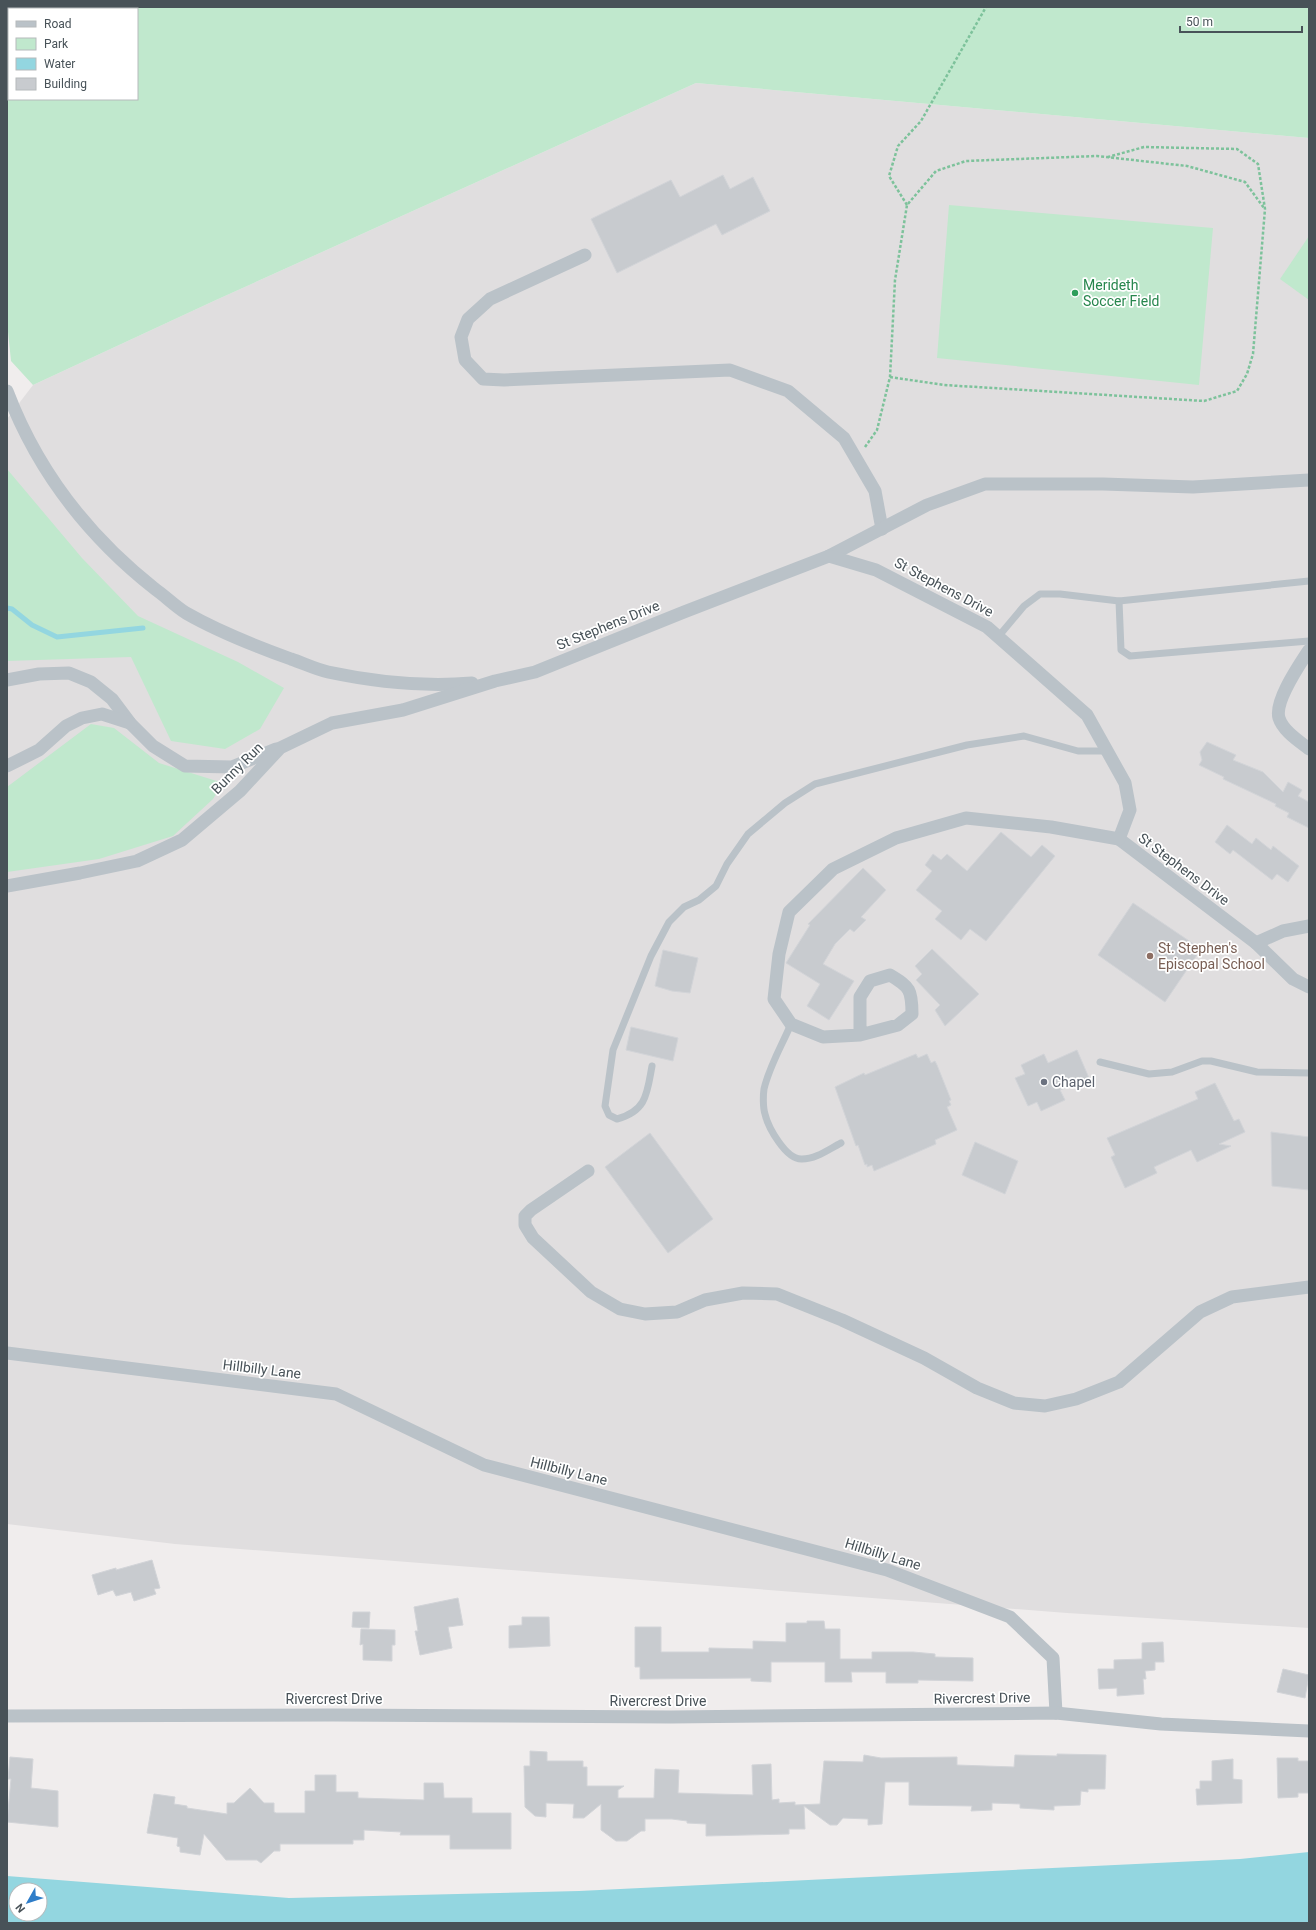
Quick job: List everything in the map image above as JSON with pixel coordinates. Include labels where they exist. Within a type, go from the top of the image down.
[{"type":"street","points":[[585,255],[490,298],[468,319],[462,337],[465,360],[483,379],[504,380],[730,370],[788,391],[844,438],[875,491],[882,529]]},
{"type":"street","points":[[7,391],[17,417],[46,471],[88,527],[131,570],[185,612],[248,643],[327,672],[404,684],[440,685],[495,681]]},
{"type":"street","points":[[829,556],[927,505],[985,484],[1103,484],[1193,487],[1309,480]]},
{"type":"street","name":"St Stephens Drive","points":[[495,681],[535,672],[829,556],[876,570],[987,627],[1087,715],[1125,783],[1130,810],[1119,839],[1256,943],[1293,979],[1309,987]]},
{"type":"street","points":[[1309,650],[1280,700],[1279,717],[1290,734],[1309,749]]},
{"type":"street","points":[[7,680],[39,674],[69,673],[91,682],[112,699],[130,723],[153,746],[185,766],[232,767],[280,748]]},
{"type":"street","name":"Bunny Run","points":[[7,886],[137,861],[182,840],[240,790],[280,748],[332,723],[403,710],[495,681]]},
{"type":"street","points":[[7,766],[39,750],[66,726],[82,718],[102,714],[130,723]]},
{"type":"street","points":[[860,1035],[860,997],[870,981],[890,975],[907,985],[912,998],[912,1014],[898,1025],[860,1035],[823,1037],[791,1024],[774,999],[779,954],[788,912],[833,869],[896,838],[966,818],[1051,826],[1119,839]]},
{"type":"street","points":[[1256,943],[1283,931],[1309,926]]},
{"type":"street","points":[[588,1171],[531,1210],[525,1216],[525,1225],[533,1238],[591,1292],[620,1309],[645,1314],[677,1312],[705,1300],[743,1293],[777,1294],[849,1323],[924,1358],[978,1388],[1014,1403],[1045,1406],[1076,1400],[1118,1382],[1200,1312],[1232,1297],[1309,1287]]},
{"type":"street","name":"Hillbilly Lane","points":[[7,1353],[336,1394],[484,1465],[887,1570],[1010,1617],[1053,1658],[1056,1713]]},
{"type":"street","name":"Rivercrest Drive","points":[[7,1716],[334,1715],[671,1717],[1056,1713],[1161,1724],[1309,1731]]},
{"type":"lane","points":[[998,637],[1024,606],[1040,594],[1060,594],[1119,600],[1309,581]]},
{"type":"lane","points":[[1119,600],[1121,650],[1130,656],[1309,641]]},
{"type":"lane","points":[[652,1066],[646,1099],[641,1106],[627,1116],[617,1119],[609,1115],[605,1106],[613,1050],[651,956],[669,922],[684,907],[699,900],[716,886],[727,864],[748,834],[785,803],[815,784],[967,745],[1024,736],[1078,751],[1109,752]]},
{"type":"lane","points":[[791,1024],[764,1090],[764,1112],[770,1130],[786,1151],[793,1157],[800,1160],[812,1158],[841,1143]]},
{"type":"lane","points":[[1100,1062],[1149,1074],[1172,1072],[1202,1062],[1211,1061],[1224,1066],[1257,1072],[1309,1073]]},
{"type":"path","points":[[907,205],[889,176],[898,146],[921,121],[986,7]]},
{"type":"path","points":[[890,377],[944,385],[1204,402],[1237,391],[1247,374],[1253,354],[1265,209],[1258,164],[1237,149],[1144,147],[1108,157]]},
{"type":"path","points":[[856,458],[877,430],[890,377],[895,280],[907,205],[936,171],[966,160],[1097,156],[1187,166],[1245,182],[1265,209]]},
{"type":"shaded area","name":"St. Stephen's Episcopal School","points":[[696,83],[1309,138],[1309,1628],[1067,1613],[175,1544],[7,1524],[7,419],[33,385],[216,300]]},
{"type":"green space","points":[[7,7],[1309,7],[1309,138],[696,83],[216,300],[33,385],[11,361],[7,322]]},
{"type":"green space","name":"Merideth Soccer Field","points":[[949,205],[1213,228],[1199,385],[937,358]]},
{"type":"green space","points":[[1309,236],[1309,300],[1280,279]]},
{"type":"green space","points":[[7,469],[82,558],[138,616],[238,662],[284,688],[260,729],[225,749],[171,741],[131,657],[7,661]]},
{"type":"green space","points":[[91,724],[114,728],[159,763],[223,783],[213,799],[173,836],[99,859],[7,872],[7,787]]},
{"type":"water","points":[[1309,1852],[1309,1923],[7,1923],[7,1876],[289,1898],[579,1891],[1240,1859]]},
{"type":"building","points":[[723,175],[730,189],[753,177],[770,211],[722,235],[716,224],[617,273],[591,219],[671,180],[680,197]]},
{"type":"building","points":[[1207,742],[1236,755],[1233,760],[1263,772],[1283,792],[1288,782],[1302,790],[1298,796],[1309,802],[1309,828],[1287,817],[1289,813],[1275,806],[1276,804],[1223,779],[1224,777],[1199,765],[1202,760],[1200,752]]},
{"type":"building","points":[[1227,825],[1252,844],[1256,838],[1271,850],[1273,846],[1299,866],[1288,882],[1277,874],[1272,880],[1233,850],[1230,854],[1215,842]]},
{"type":"building","points":[[1001,832],[1031,857],[1042,845],[1055,856],[986,941],[970,929],[961,940],[935,919],[942,911],[916,890],[932,871],[925,865],[933,854],[941,860],[947,854],[967,871]]},
{"type":"building","points":[[863,868],[886,890],[861,917],[866,920],[854,932],[850,929],[835,944],[823,964],[854,981],[829,1020],[807,1006],[820,984],[786,963],[810,925],[808,924]]},
{"type":"building","points":[[1133,903],[1201,949],[1165,1002],[1098,955]]},
{"type":"building","points":[[932,949],[979,994],[945,1026],[935,1010],[940,1005],[916,980],[922,974],[915,966]]},
{"type":"building","points":[[663,950],[698,958],[690,993],[672,991],[655,986]]},
{"type":"building","points":[[631,1027],[678,1038],[673,1061],[626,1050]]},
{"type":"building","points":[[1077,1050],[1089,1078],[1060,1090],[1065,1100],[1041,1111],[1037,1102],[1028,1106],[1015,1078],[1025,1074],[1021,1065],[1044,1054],[1048,1063]]},
{"type":"building","points":[[916,1054],[918,1058],[927,1054],[931,1063],[935,1061],[951,1100],[949,1101],[951,1105],[947,1107],[957,1130],[935,1140],[936,1144],[874,1171],[872,1165],[867,1167],[867,1164],[865,1165],[858,1145],[856,1146],[835,1087],[864,1073],[865,1075]]},
{"type":"building","points":[[1215,1083],[1234,1121],[1239,1119],[1245,1132],[1219,1144],[1231,1146],[1197,1162],[1191,1150],[1154,1167],[1157,1173],[1125,1188],[1111,1157],[1115,1155],[1107,1138],[1198,1099],[1195,1092]]},
{"type":"building","points":[[1271,1132],[1309,1137],[1309,1190],[1272,1186]]},
{"type":"building","points":[[650,1133],[713,1219],[668,1253],[605,1167]]},
{"type":"building","points":[[975,1142],[1018,1161],[1005,1194],[962,1175]]},
{"type":"building","points":[[152,1560],[160,1588],[154,1589],[156,1594],[134,1601],[131,1592],[116,1596],[113,1590],[98,1595],[92,1575]]},
{"type":"building","points":[[458,1598],[463,1625],[448,1627],[452,1648],[420,1655],[415,1631],[418,1631],[414,1607]]},
{"type":"building","points":[[353,1612],[370,1612],[369,1628],[352,1627]]},
{"type":"building","points":[[522,1617],[549,1617],[550,1646],[509,1648],[509,1626],[522,1625]]},
{"type":"building","points":[[807,1621],[824,1621],[825,1629],[840,1629],[840,1659],[872,1659],[872,1652],[913,1652],[935,1654],[935,1657],[973,1658],[973,1681],[918,1680],[918,1683],[886,1683],[886,1672],[851,1672],[852,1682],[825,1682],[825,1662],[771,1662],[771,1682],[751,1681],[751,1678],[640,1679],[640,1667],[635,1667],[635,1627],[661,1627],[661,1652],[709,1652],[709,1648],[753,1649],[753,1641],[786,1642],[786,1623],[807,1623]]},
{"type":"building","points":[[361,1629],[395,1630],[395,1645],[392,1645],[392,1661],[363,1660],[363,1644],[360,1645]]},
{"type":"building","points":[[1163,1642],[1164,1662],[1155,1662],[1155,1670],[1145,1671],[1146,1679],[1143,1679],[1144,1694],[1117,1696],[1117,1688],[1099,1689],[1098,1669],[1114,1669],[1114,1660],[1142,1659],[1142,1643]]},
{"type":"building","points":[[1283,1669],[1309,1675],[1305,1698],[1277,1692]]},
{"type":"building","points":[[530,1751],[547,1752],[547,1761],[583,1761],[583,1767],[587,1767],[587,1786],[624,1786],[618,1790],[618,1798],[654,1798],[655,1769],[679,1770],[678,1793],[753,1795],[752,1765],[771,1764],[772,1800],[779,1799],[779,1803],[795,1802],[795,1805],[820,1804],[824,1761],[863,1762],[864,1755],[881,1758],[957,1757],[957,1765],[1014,1767],[1015,1755],[1106,1755],[1105,1789],[1088,1789],[1088,1792],[1081,1791],[1080,1805],[1054,1806],[1054,1810],[1020,1808],[1020,1804],[992,1803],[992,1810],[971,1811],[972,1806],[909,1805],[909,1782],[885,1782],[882,1824],[868,1825],[868,1819],[843,1818],[837,1825],[830,1825],[804,1806],[805,1829],[789,1829],[789,1834],[706,1836],[706,1824],[687,1823],[687,1821],[672,1819],[645,1819],[645,1831],[641,1831],[627,1841],[616,1841],[601,1830],[601,1804],[584,1818],[573,1818],[574,1804],[546,1803],[546,1817],[535,1816],[525,1807],[524,1766],[530,1766]]},
{"type":"building","points":[[10,1757],[33,1759],[31,1788],[58,1791],[58,1827],[7,1822],[11,1779],[8,1779]]},
{"type":"building","points":[[1277,1758],[1298,1758],[1298,1761],[1309,1761],[1309,1793],[1298,1793],[1298,1797],[1278,1798]]},
{"type":"building","points":[[1233,1759],[1233,1779],[1242,1780],[1242,1803],[1197,1805],[1196,1789],[1200,1789],[1200,1781],[1212,1781],[1212,1761]]},
{"type":"building","points":[[315,1775],[336,1775],[336,1792],[358,1792],[358,1798],[424,1800],[424,1783],[443,1783],[444,1798],[472,1798],[472,1813],[511,1813],[511,1849],[450,1849],[450,1835],[400,1835],[401,1832],[364,1830],[364,1840],[353,1840],[353,1844],[280,1844],[280,1851],[274,1851],[261,1863],[257,1860],[226,1860],[204,1834],[200,1855],[180,1852],[180,1847],[177,1846],[178,1838],[147,1833],[154,1794],[175,1797],[174,1804],[187,1806],[187,1808],[227,1814],[227,1803],[234,1803],[250,1788],[264,1803],[274,1803],[274,1812],[276,1813],[305,1813],[305,1791],[315,1791]]},
{"type":"waterway","points":[[7,608],[12,609],[32,625],[57,637],[143,628]]},
{"type":"place","name":"Merideth Soccer Field","points":[[1075,293]]},
{"type":"place","name":"St. Stephen's Episcopal School","points":[[1150,956]]},
{"type":"place","name":"Chapel","points":[[1044,1082]]}]
